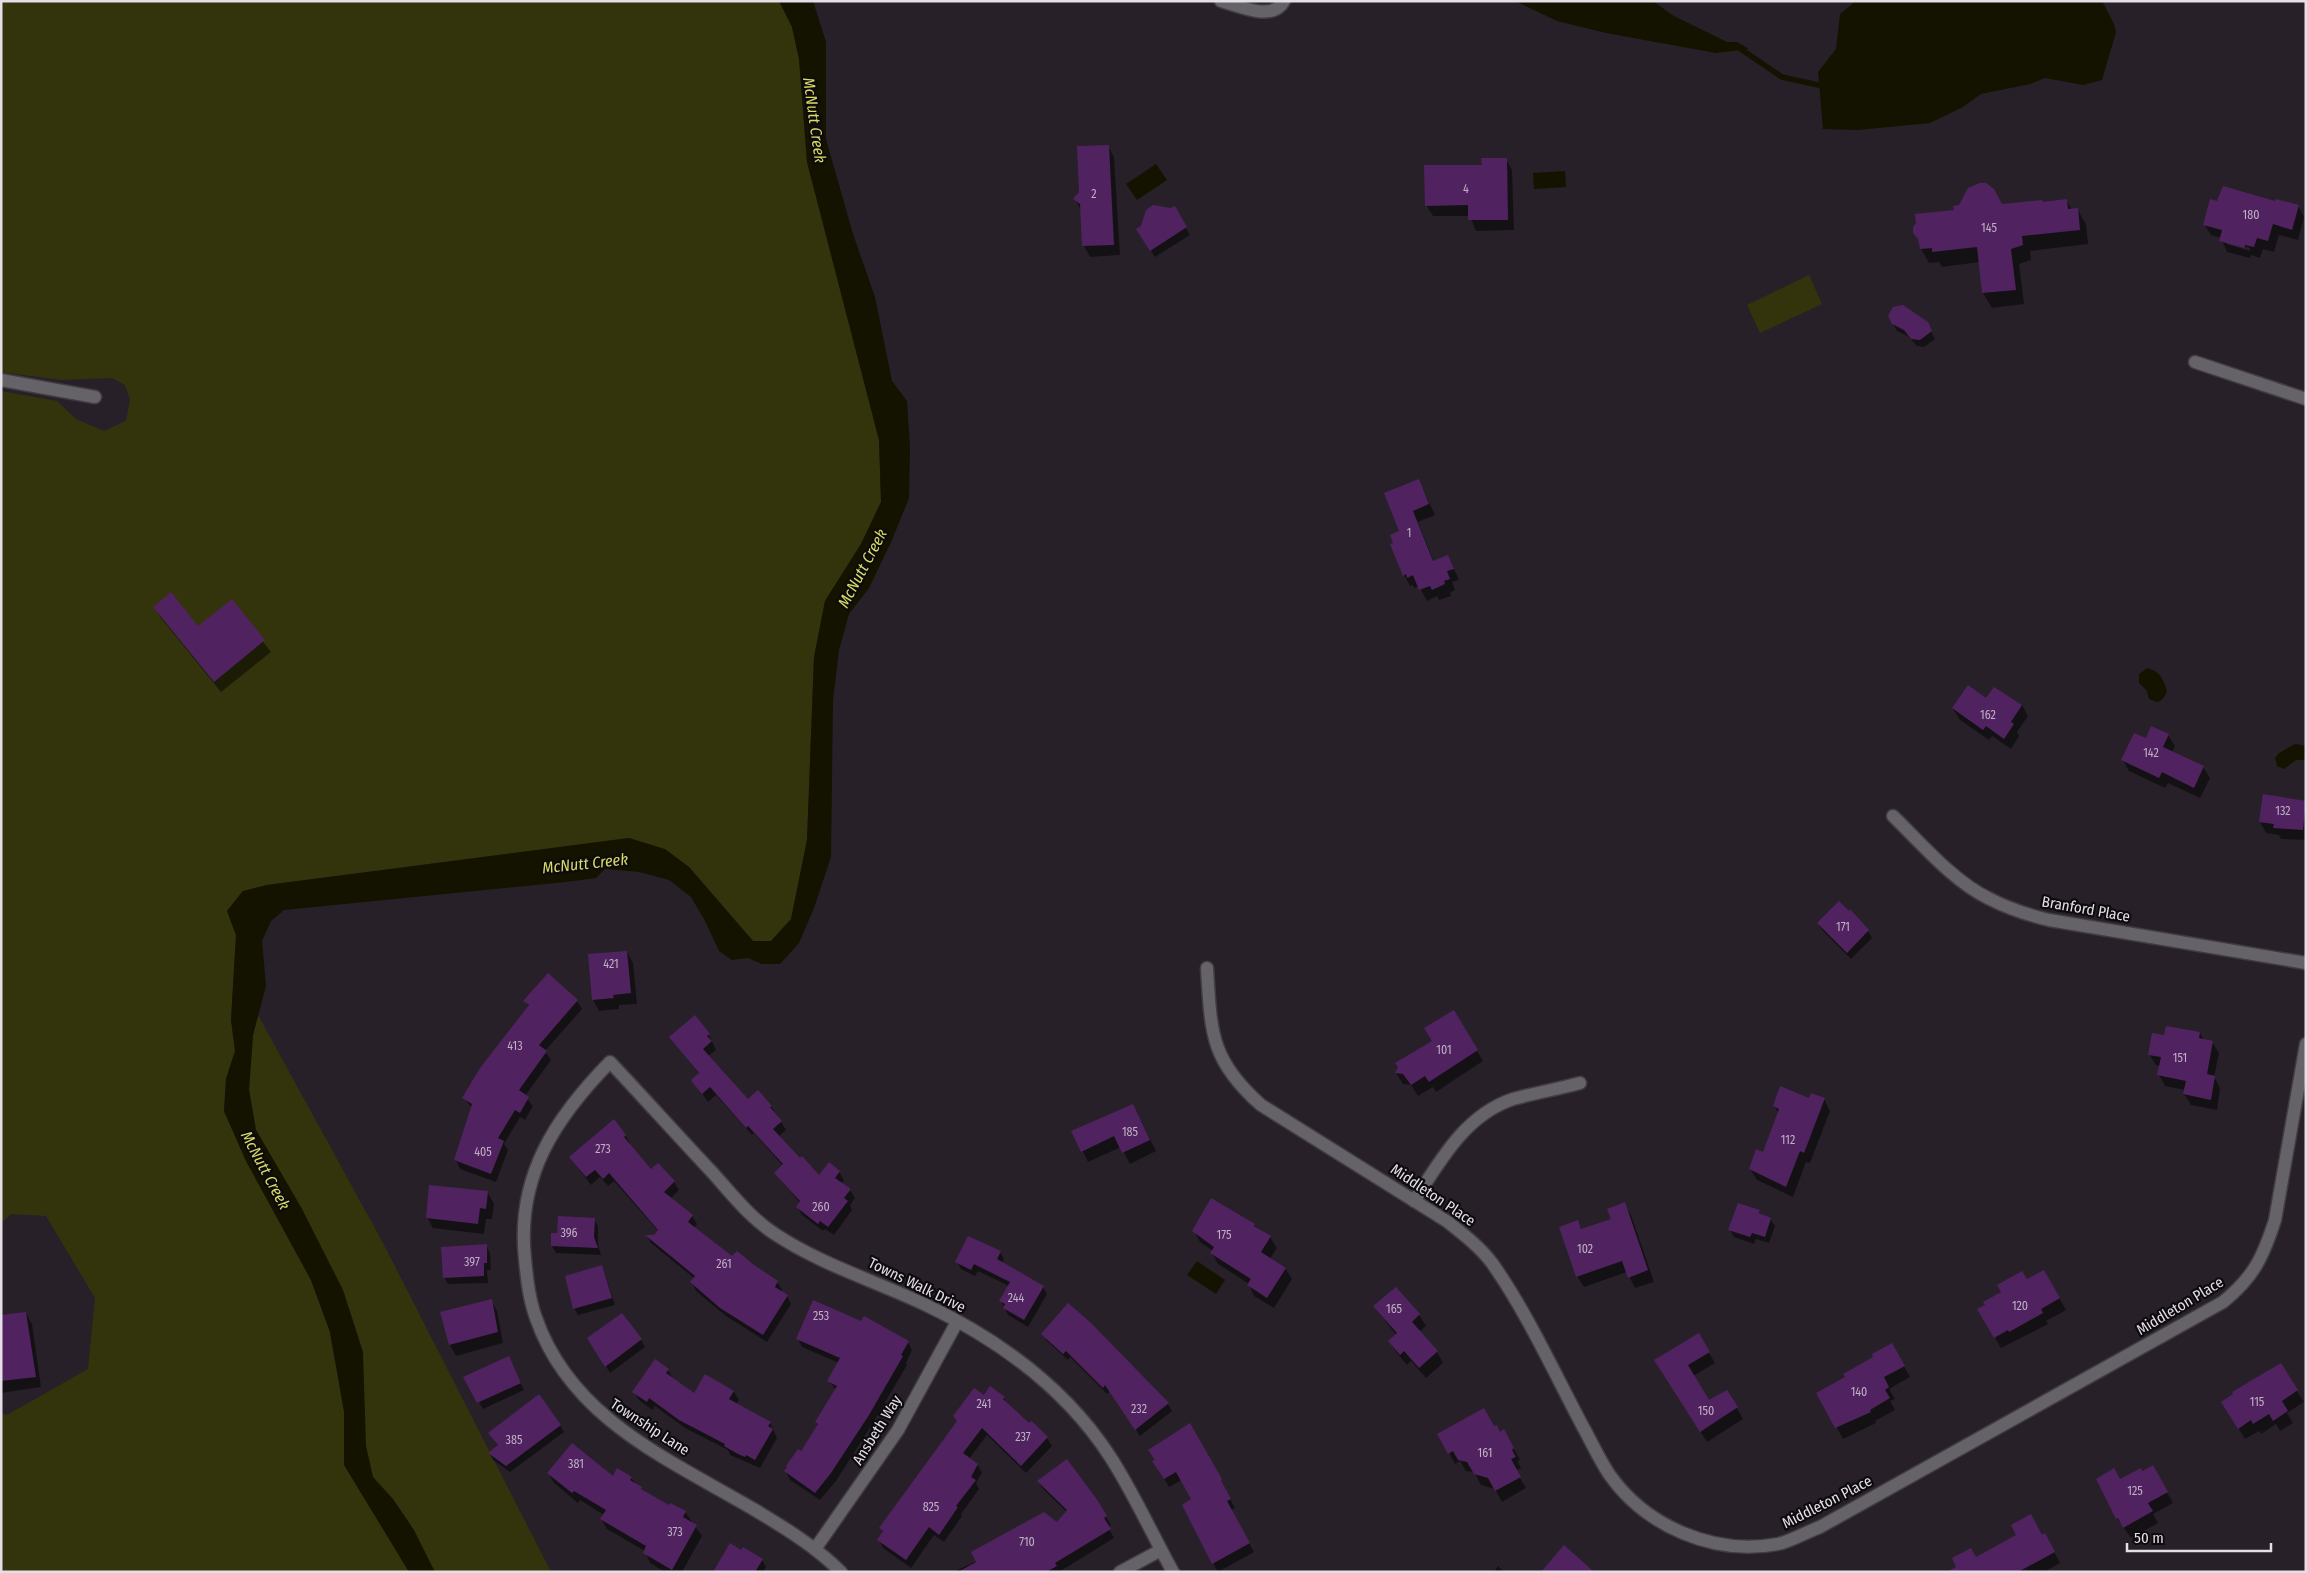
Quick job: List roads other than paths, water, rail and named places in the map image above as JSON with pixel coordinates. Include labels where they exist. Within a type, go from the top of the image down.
[{"type":"street","points":[[1221,1],[1263,12],[1273,11],[1284,1]]},
{"type":"street","points":[[2195,362],[2306,399]]},
{"type":"street","points":[[1,380],[95,396]]},
{"type":"street","name":"Branford Place","points":[[1893,816],[1963,882],[1987,898],[2027,915],[2306,963]]},
{"type":"street","name":"Middleton Place","points":[[1207,968],[1211,1026],[1217,1050],[1228,1070],[1242,1088],[1261,1105],[1414,1201],[1472,1241],[1491,1262],[1513,1297],[1610,1475],[1636,1502],[1666,1525],[1700,1541],[1738,1548],[1779,1544],[1837,1517],[2223,1302],[2242,1287],[2255,1269],[2266,1246],[2274,1220],[2306,1044]]},
{"type":"street","name":"Towns Walk Drive","points":[[610,1062],[735,1198],[774,1234],[802,1250],[924,1304],[1000,1346],[1034,1372],[1066,1401],[1111,1458],[1173,1572]]},
{"type":"street","name":"Township Lane","points":[[610,1062],[582,1090],[560,1120],[539,1156],[532,1179],[526,1211],[524,1246],[528,1285],[535,1318],[551,1354],[572,1385],[596,1410],[625,1433],[793,1533],[841,1572]]},
{"type":"street","points":[[1414,1201],[1446,1150],[1480,1116],[1513,1100],[1580,1083]]},
{"type":"street","name":"Ansbeth Way","points":[[815,1549],[864,1482],[898,1430],[957,1322]]},
{"type":"street","points":[[1120,1572],[1161,1550]]},
{"type":"water","name":"McNutt Creek","points":[[779,1],[813,1],[826,42],[826,139],[853,234],[875,297],[892,381],[907,401],[910,447],[909,498],[892,540],[869,588],[849,614],[839,650],[833,700],[831,857],[814,908],[799,943],[780,964],[762,964],[748,958],[732,960],[719,951],[691,897],[669,880],[639,872],[605,869],[596,878],[566,882],[284,910],[271,921],[262,941],[266,986],[253,1035],[249,1090],[256,1130],[302,1209],[343,1290],[363,1352],[366,1446],[373,1477],[393,1499],[414,1530],[435,1572],[409,1572],[344,1465],[344,1412],[330,1332],[311,1280],[246,1161],[224,1111],[226,1079],[235,1051],[231,1020],[236,935],[227,911],[243,891],[267,885],[629,838],[665,849],[689,867],[753,941],[771,941],[791,919],[807,840],[814,657],[825,601],[861,544],[881,502],[879,440],[807,162],[799,59],[792,27]]},
{"type":"water","points":[[1515,1],[1653,1],[1672,15],[1727,42],[1737,42],[1749,49],[1716,53],[1606,33],[1557,21]]},
{"type":"water","points":[[1856,1],[2102,1],[2116,32],[2102,80],[2083,85],[2045,78],[2030,84],[1981,94],[1963,107],[1930,123],[1858,130],[1823,129],[1818,72],[1836,49],[1840,14]]},
{"type":"water","points":[[1156,164],[1167,180],[1137,200],[1126,184]]},
{"type":"water","points":[[1565,171],[1566,187],[1534,189],[1533,173]]},
{"type":"water","points":[[2147,668],[2158,674],[2166,688],[2167,692],[2162,700],[2157,702],[2149,699],[2147,691],[2139,683],[2139,674]]},
{"type":"water","points":[[2295,744],[2306,746],[2306,760],[2296,760],[2284,769],[2277,766],[2275,758],[2279,753]]},
{"type":"water","points":[[1197,1261],[1225,1280],[1216,1294],[1187,1275]]},
{"type":"waterway","points":[[1742,50],[1782,77],[1818,85]]}]
